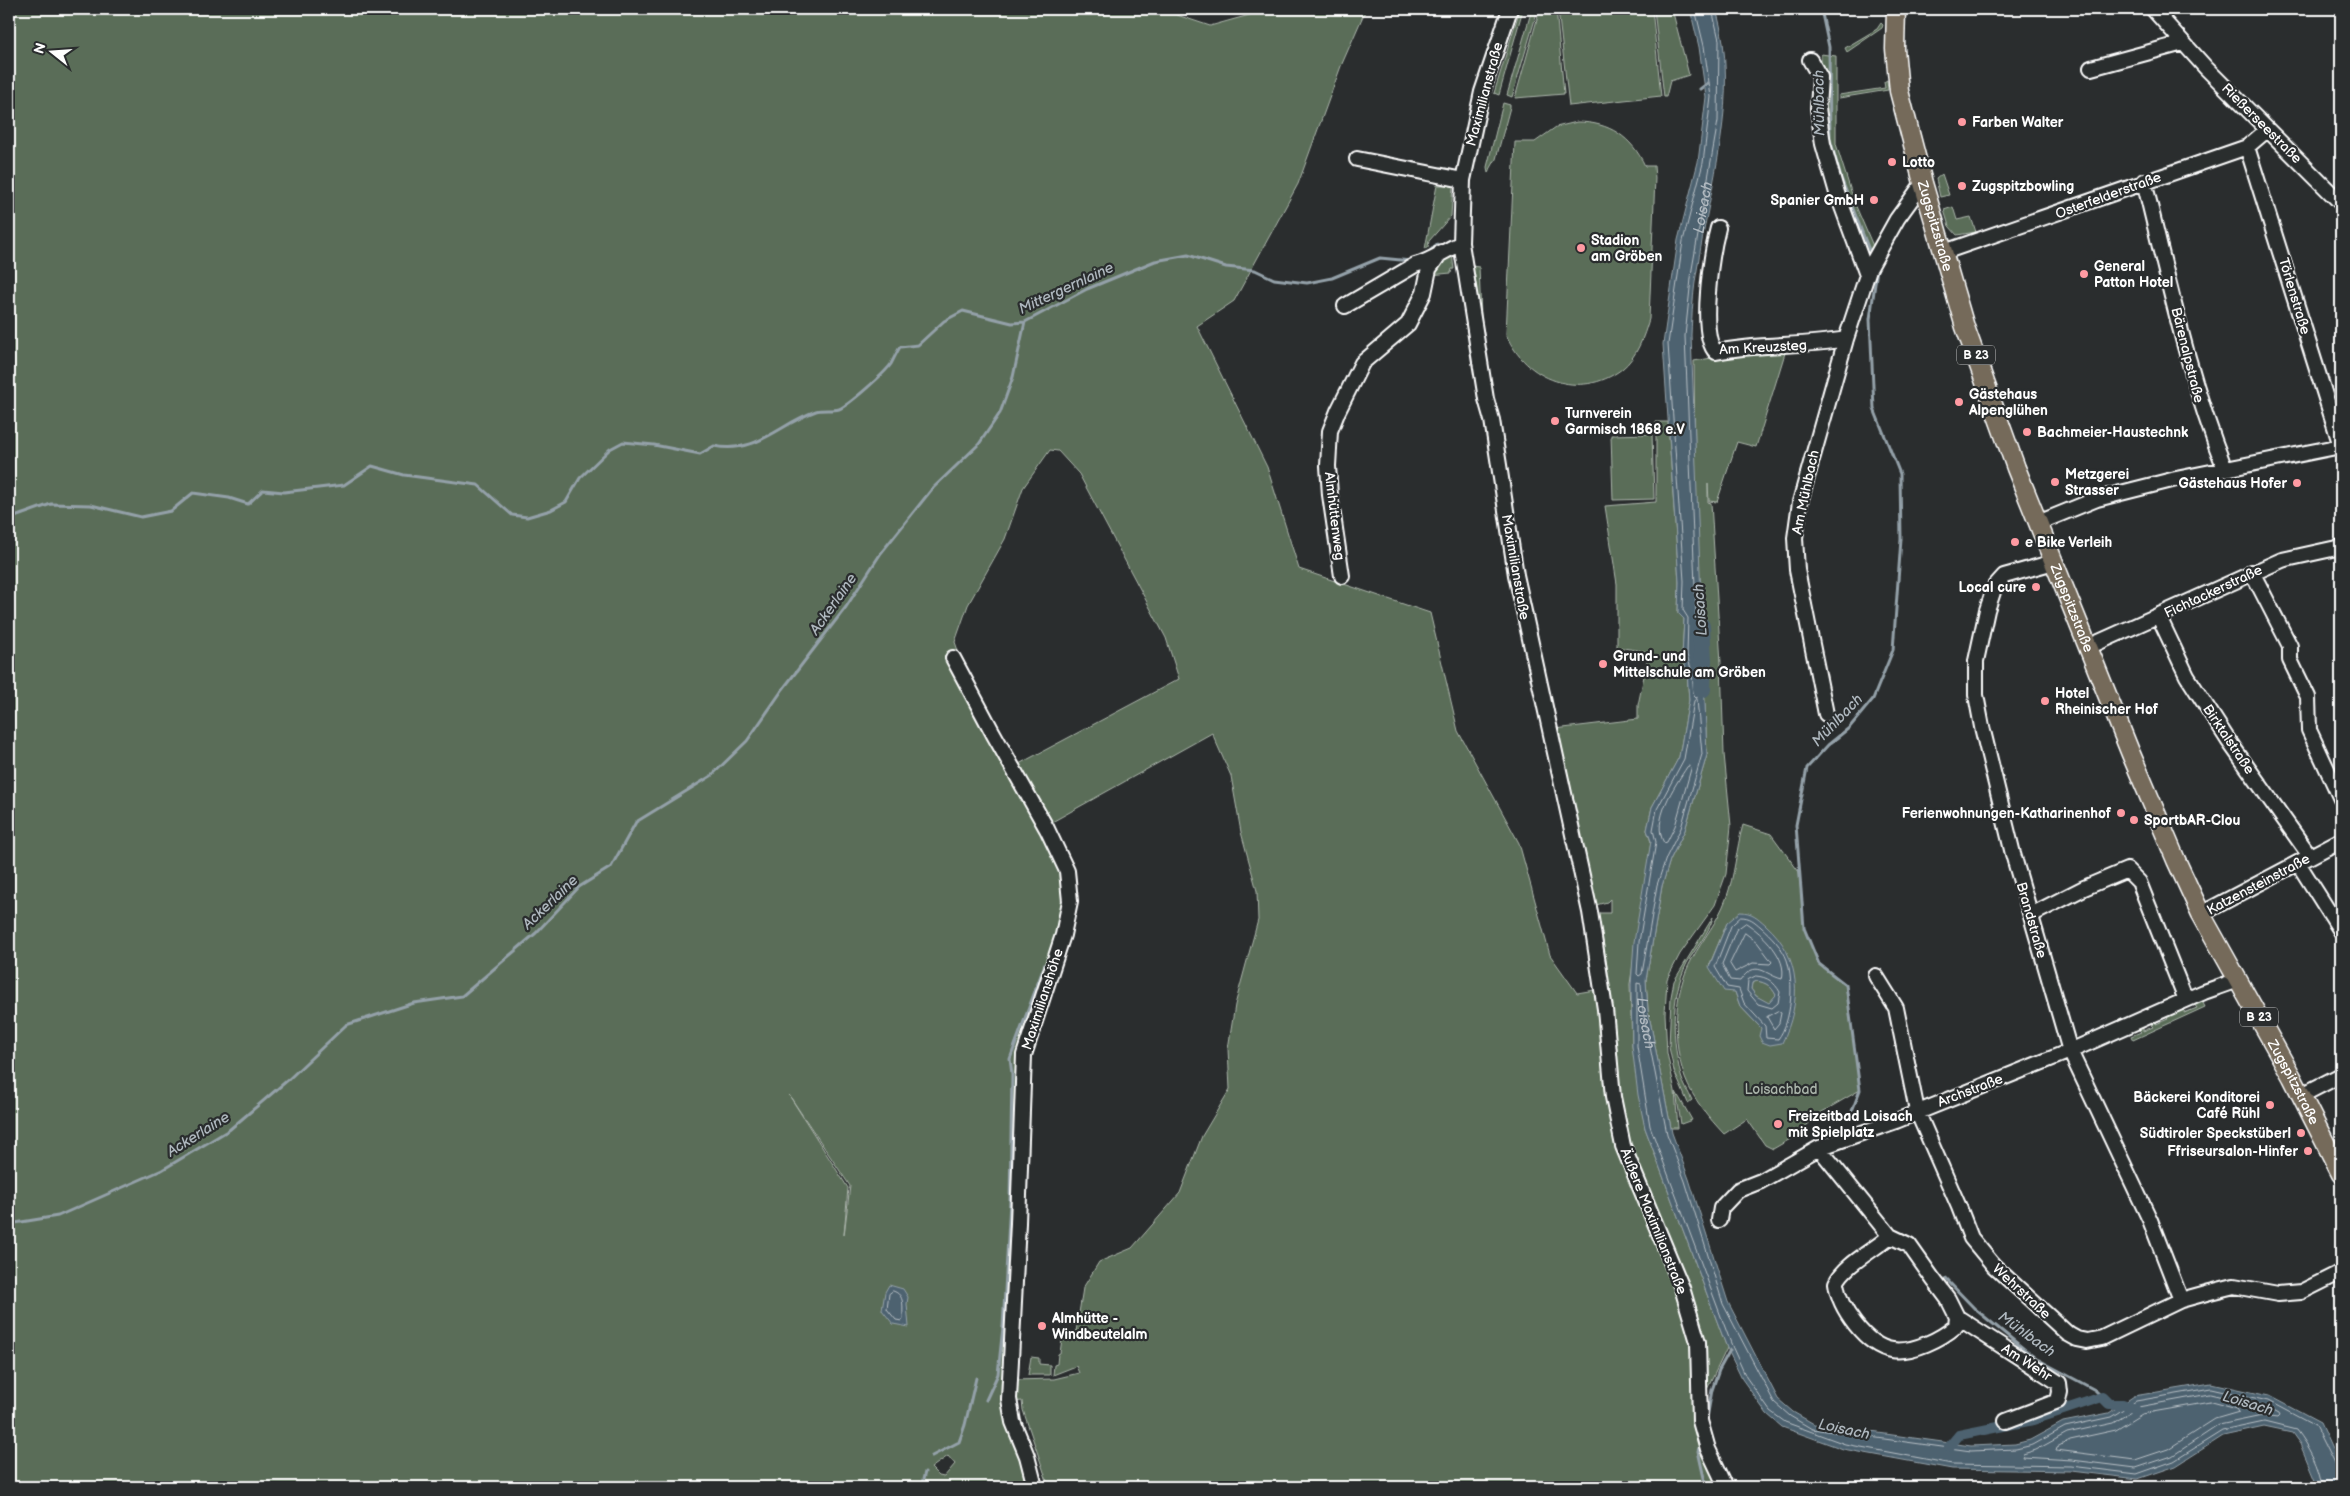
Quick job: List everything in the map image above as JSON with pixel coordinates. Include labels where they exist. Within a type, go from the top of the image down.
[{"type":"main road","name":"Zugspitzstraße","points":[[1896,9],[1895,49],[1899,90],[1922,183],[1965,327],[2038,523],[2152,807],[2201,914],[2302,1095],[2341,1174]]},
{"type":"street","name":"Maximilianstraße","points":[[1510,9],[1482,92],[1463,180],[1461,243],[1516,575],[1535,668],[1579,856],[1596,949]]},
{"type":"street","name":"Rießerseestraße","points":[[2153,9],[2267,130],[2341,203]]},
{"type":"street","points":[[2090,68],[2183,43]]},
{"type":"street","points":[[1810,60],[1820,77],[1818,108],[1823,144],[1837,192],[1868,272]]},
{"type":"street","name":"Osterfelderstraße","points":[[1944,252],[2246,147],[2267,130]]},
{"type":"street","name":"Törlenstraße","points":[[2246,147],[2341,446]]},
{"type":"street","points":[[1357,159],[1463,180]]},
{"type":"street","name":"Bärenalpstraße","points":[[2144,181],[2194,382],[2206,422],[2225,469]]},
{"type":"street","name":"Am Mühlbach","points":[[1826,714],[1797,570],[1795,538],[1800,502],[1846,339],[1868,272],[1897,219],[1922,183]]},
{"type":"street","name":"Am Kreuzsteg","points":[[1718,228],[1708,294],[1708,338],[1711,348],[1716,352],[1742,346],[1817,344],[1846,339]]},
{"type":"street","points":[[1345,306],[1415,265],[1426,262],[1441,252],[1461,243]]},
{"type":"street","name":"Almhüttenweg","points":[[1342,576],[1330,496],[1328,466],[1330,432],[1338,411],[1362,363],[1408,324],[1424,292],[1429,269],[1441,252]]},
{"type":"street","points":[[2038,523],[2097,500],[2176,479],[2341,446]]},
{"type":"street","name":"Fichtackerstraße","points":[[2088,647],[2282,560],[2341,547]]},
{"type":"street","name":"Brandstraße","points":[[2054,562],[2004,576],[1995,586],[1987,610],[1976,661],[1976,695],[2013,854],[2070,1052],[2150,1220],[2181,1300]]},
{"type":"street","points":[[2252,572],[2290,646],[2290,660],[2310,705],[2308,721],[2310,730],[2341,800]]},
{"type":"street","name":"Birktalstraße","points":[[2159,616],[2192,684],[2304,859],[2341,931]]},
{"type":"street","name":"Maximilianshöhe","points":[[953,658],[1047,829],[1066,871],[1070,901],[1063,935],[1024,1055],[1016,1276],[1009,1399],[1014,1422],[1027,1456],[1034,1487]]},
{"type":"street","name":"Katzensteinstraße","points":[[2201,914],[2341,840]]},
{"type":"street","points":[[2031,915],[2084,888],[2126,870],[2138,882],[2186,1000]]},
{"type":"street","name":"Äußere Maximilianstraße","points":[[1596,949],[1606,1009],[1613,1097],[1623,1146],[1681,1284],[1698,1342],[1700,1421],[1708,1449],[1723,1486]]},
{"type":"street","name":"Wehrstraße","points":[[1876,976],[1896,1008],[1917,1111],[1971,1238],[1994,1266],[2068,1334],[2077,1340],[2087,1342],[2102,1338],[2181,1300],[2234,1286],[2278,1294],[2301,1292],[2341,1272]]},
{"type":"street","name":"Archstraße","points":[[1719,1220],[1721,1208],[1738,1190],[1761,1181],[1819,1148],[2070,1052],[2186,1000],[2238,980]]},
{"type":"street","points":[[2302,1095],[2341,1075]]},
{"type":"street","points":[[1819,1148],[1890,1236],[1909,1245],[1948,1299],[1957,1318],[1956,1326],[1949,1332]]},
{"type":"street","name":"Am Wehr","points":[[1890,1236],[1873,1251],[1846,1268],[1839,1276],[1836,1284],[1842,1306],[1869,1338],[1880,1346],[1893,1350],[1925,1344],[1949,1332],[1984,1334]]},
{"type":"street","name":"Am Wehr","points":[[1957,1318],[2059,1382],[2060,1392],[2058,1400],[2006,1421]]},
{"type":"green space","points":[[9,9],[1159,9],[1210,26],[1271,9],[1366,9],[1341,66],[1298,184],[1234,301],[1197,326],[1267,467],[1299,569],[1430,613],[1458,731],[1519,843],[1550,955],[1577,993],[1607,988],[1608,973],[1598,913],[1610,913],[1610,899],[1607,902],[1596,905],[1555,729],[1638,719],[1638,705],[1649,652],[1617,647],[1617,584],[1605,506],[1656,502],[1656,422],[1668,422],[1679,582],[1678,613],[1684,619],[1682,656],[1687,672],[1689,700],[1679,757],[1652,807],[1647,830],[1651,842],[1630,984],[1632,1046],[1645,1128],[1727,1348],[1700,1404],[1722,1487],[1049,1487],[1023,1410],[1022,1401],[1013,1402],[1014,1380],[1054,1379],[1079,1373],[1076,1366],[1053,1375],[1054,1365],[1057,1364],[1058,1354],[1060,1353],[1063,1332],[1076,1332],[1083,1288],[1099,1262],[1132,1248],[1180,1193],[1202,1136],[1230,1089],[1228,1049],[1235,1005],[1258,920],[1257,891],[1241,832],[1231,776],[1212,733],[1052,822],[1072,874],[1061,923],[1022,1044],[1011,1435],[1029,1487],[9,1487]],"holes":[[[1050,450],[1058,451],[1079,474],[1166,638],[1179,679],[1017,765],[964,668],[955,642],[968,605],[1005,539],[1023,488]],[[789,1095],[850,1186],[844,1235],[848,1188]],[[948,1456],[955,1464],[944,1477],[939,1476],[931,1468]]]},
{"type":"green space","points":[[1520,9],[1523,9],[1499,95],[1494,93]]},
{"type":"green space","points":[[1532,9],[1538,9],[1512,97],[1507,95]]},
{"type":"green space","points":[[1540,9],[1556,9],[1564,94],[1515,98]]},
{"type":"green space","points":[[1558,9],[1652,9],[1661,96],[1569,106]]},
{"type":"green space","points":[[1654,9],[1672,9],[1689,75],[1670,81],[1666,97],[1664,97]]},
{"type":"green space","points":[[1881,23],[1883,25],[1882,28],[1847,52],[1845,48],[1877,29]]},
{"type":"green space","points":[[1821,54],[1836,56],[1836,144],[1855,204],[1873,246],[1864,259],[1829,159],[1821,92]]},
{"type":"green space","points":[[1887,80],[1888,90],[1839,98],[1839,95],[1885,88],[1884,82]]},
{"type":"green space","points":[[1503,103],[1510,105],[1510,107],[1496,159],[1488,173],[1487,167]]},
{"type":"green space","name":"Stadion am Gröben","points":[[1577,122],[1599,125],[1618,133],[1633,147],[1645,166],[1654,166],[1655,178],[1649,319],[1632,359],[1622,369],[1606,379],[1589,384],[1555,381],[1540,374],[1526,363],[1515,350],[1506,334],[1515,142],[1535,142],[1556,127]]},
{"type":"green space","points":[[1942,174],[1949,195],[1940,197],[1936,179]]},
{"type":"green space","points":[[1437,185],[1453,185],[1451,216],[1429,241],[1428,247],[1425,249]]},
{"type":"green space","points":[[1953,207],[1957,220],[1971,217],[1976,232],[1957,235],[1949,226],[1944,210]]},
{"type":"green space","points":[[1452,254],[1454,269],[1452,269],[1451,273],[1430,275],[1431,269]]},
{"type":"green space","points":[[1471,266],[1479,267],[1482,342]]},
{"type":"green space","points":[[1741,353],[1785,353],[1756,447],[1737,442],[1717,502],[1709,501],[1708,484],[1708,502],[1711,503],[1721,663],[1724,754],[1731,826],[1726,874],[1715,905],[1680,954],[1667,979],[1665,1014],[1667,1053],[1675,1091],[1678,1128],[1671,1128],[1648,1010],[1646,980],[1662,886],[1670,860],[1685,830],[1707,755],[1695,470],[1694,361]]},
{"type":"green space","points":[[1652,434],[1654,499],[1613,500],[1611,435]]},
{"type":"green space","name":"Loisachbad","points":[[1743,825],[1771,834],[1799,872],[1804,928],[1819,964],[1846,985],[1860,1090],[1822,1112],[1792,1138],[1773,1149],[1765,1145],[1747,1119],[1724,1134],[1707,1115],[1692,1093],[1685,1078],[1676,1033],[1676,1017],[1681,986],[1692,959],[1723,907],[1731,881]],"holes":[[[1727,923],[1794,1008],[1761,1028],[1740,1006],[1735,992],[1709,966]]]},
{"type":"green space","points":[[1713,917],[1706,934],[1681,976],[1675,1004],[1674,1033],[1682,1079],[1692,1100],[1688,1103],[1674,1071],[1669,1047],[1671,997],[1674,981]]},
{"type":"green space","points":[[1757,981],[1768,985],[1776,995],[1769,1004],[1756,996],[1751,989],[1752,983]]},
{"type":"green space","points":[[2202,1001],[2205,1007],[2133,1040],[2131,1036],[2141,1032],[2137,1028],[2143,1025],[2143,1031],[2153,1027],[2148,1022],[2157,1019],[2156,1024],[2168,1019],[2165,1016],[2185,1008],[2184,1013],[2197,1008],[2194,1004]]},
{"type":"green space","points":[[1676,1092],[1692,1120],[1681,1124]]},
{"type":"green space","points":[[1031,1357],[1039,1358],[1039,1364],[1050,1365],[1050,1375],[1028,1375]]},
{"type":"water","points":[[1690,9],[1716,9],[1723,41],[1725,74],[1721,140],[1696,278],[1691,335],[1707,755],[1685,830],[1670,860],[1662,886],[1646,980],[1648,1010],[1672,1133],[1689,1179],[1728,1302],[1778,1399],[1793,1412],[1814,1424],[1971,1446],[2015,1444],[2030,1440],[2063,1422],[2109,1413],[2134,1396],[2211,1383],[2269,1396],[2320,1423],[2341,1469],[2341,1487],[2318,1487],[2300,1444],[2292,1433],[2264,1427],[2223,1436],[2176,1466],[2138,1479],[2071,1471],[1952,1469],[1843,1449],[1782,1427],[1767,1414],[1742,1379],[1727,1348],[1645,1128],[1638,1095],[1632,1046],[1631,985],[1634,942],[1651,841],[1647,830],[1652,807],[1679,757],[1689,700],[1687,672],[1682,656],[1684,619],[1678,613],[1679,582],[1663,344],[1678,240],[1698,162],[1706,97],[1699,47]]},
{"type":"water","points":[[1740,912],[1751,914],[1766,925],[1778,938],[1786,951],[1795,981],[1795,996],[1789,1027],[1782,1043],[1770,1045],[1762,1042],[1759,1036],[1761,1028],[1740,1006],[1735,992],[1724,991],[1709,967],[1727,923]],"holes":[[[1760,982],[1768,985],[1776,995],[1769,1003],[1756,996],[1751,989],[1752,983]]]},
{"type":"water","points":[[889,1285],[903,1289],[908,1297],[909,1327],[893,1324],[882,1310],[885,1292]]},
{"type":"waterway","name":"Mühlbach","points":[[1821,9],[1829,47],[1830,139],[1841,178],[1869,250]]},
{"type":"waterway","name":"Mittergernlaine","points":[[1700,89],[1708,83]]},
{"type":"waterway","name":"Mittergernlaine","points":[[1427,254],[1437,244]]},
{"type":"waterway","name":"Mittergernlaine","points":[[9,519],[51,504],[91,505],[141,517],[171,511],[193,493],[229,498],[248,504],[263,490],[284,492],[344,485],[372,466],[404,475],[478,485],[512,515],[527,517],[551,510],[566,502],[580,478],[610,449],[623,442],[654,445],[700,454],[714,446],[729,448],[755,442],[816,411],[839,409],[882,374],[891,364],[900,347],[918,345],[944,321],[963,311],[1012,323],[1025,322],[1087,289],[1155,261],[1188,255],[1226,267],[1255,270],[1274,279],[1307,283],[1332,278],[1380,258],[1411,261]]},
{"type":"waterway","name":"Mühlbach","points":[[1852,1111],[1860,1090],[1846,985],[1819,964],[1804,928],[1796,825],[1807,768],[1828,745],[1849,728],[1873,699],[1893,650],[1901,539],[1900,474],[1874,409],[1870,319],[1877,269]]},
{"type":"waterway","name":"Ackerlaine","points":[[9,1224],[58,1216],[162,1170],[229,1130],[289,1079],[346,1025],[414,1003],[462,996],[536,933],[579,887],[611,867],[636,822],[711,776],[747,741],[783,689],[846,607],[881,553],[932,489],[979,444],[1000,413],[1013,377],[1025,322]]},
{"type":"waterway","name":"Loisach","points":[[1701,626],[1702,689]]},
{"type":"waterway","points":[[986,1400],[998,1374],[1003,1327],[1010,1201],[1012,1074],[1010,1059],[1045,964]]},
{"type":"waterway","name":"Mühlbach","points":[[1946,1279],[1975,1309],[2035,1358],[2095,1390],[2102,1397]]},
{"type":"waterway","points":[[1706,1424],[1712,1390],[1719,1370],[1730,1350]]},
{"type":"waterway","points":[[932,1456],[959,1442],[976,1378]]},
{"type":"waterway","points":[[1949,1447],[1959,1435],[2033,1420],[2102,1397],[2109,1404],[2123,1404],[2135,1409]]},
{"type":"waterway","points":[[1701,1442],[1698,1451],[1706,1487]]},
{"type":"waterway","points":[[921,1487],[925,1472]]},
{"type":"place","name":"Farben Walter","points":[[1962,122]]},
{"type":"place","name":"Lotto","points":[[1892,162]]},
{"type":"place","name":"Zugspitzbowling","points":[[1962,186]]},
{"type":"place","name":"Spanier GmbH","points":[[1874,200]]},
{"type":"place","name":"Stadion am Gröben","points":[[1581,248]]},
{"type":"place","name":"General Patton Hotel","points":[[2084,274]]},
{"type":"place","name":"Gästehaus Alpenglühen","points":[[1959,402]]},
{"type":"place","name":"Turnverein Garmisch 1868 e.V","points":[[1555,421]]},
{"type":"place","name":"Bachmeier-Haustechnk","points":[[2027,432]]},
{"type":"place","name":"Metzgerei Strasser","points":[[2055,482]]},
{"type":"place","name":"Gästehaus Hofer","points":[[2297,483]]},
{"type":"place","name":"e Bike Verleih","points":[[2015,542]]},
{"type":"place","name":"Local cure","points":[[2036,587]]},
{"type":"place","name":"Grund- und Mittelschule am Gröben","points":[[1603,664]]},
{"type":"place","name":"Hotel Rheinischer Hof","points":[[2045,701]]},
{"type":"place","name":"Ferienwohnungen-Katharinenhof","points":[[2121,813]]},
{"type":"place","name":"SportbAR-Clou","points":[[2134,820]]},
{"type":"place","name":"Bäckerei Konditorei Café Rühl","points":[[2270,1105]]},
{"type":"place","name":"Freizeitbad Loisach mit Spielplatz","points":[[1778,1124]]},
{"type":"place","name":"Südtiroler Speckstüberl","points":[[2301,1133]]},
{"type":"place","name":"Ffriseursalon-Hinfer","points":[[2308,1151]]},
{"type":"place","name":"Almhütte - Windbeutelalm","points":[[1042,1326]]}]
